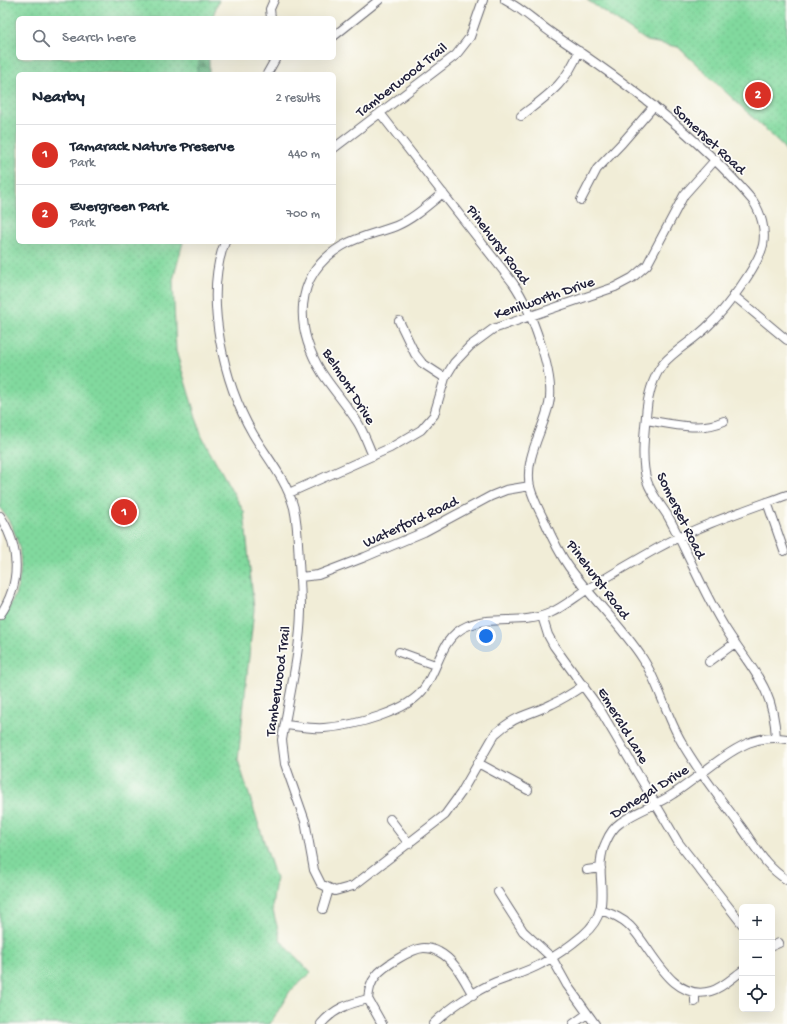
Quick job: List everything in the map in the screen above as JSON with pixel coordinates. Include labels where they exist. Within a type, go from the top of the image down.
[{"type":"street","points":[[271,16],[270,9],[274,0]]},
{"type":"street","points":[[336,34],[379,0]]},
{"type":"street","name":"Tamberwood Trail","points":[[336,146],[460,51],[470,37],[483,0]]},
{"type":"street","name":"Somerset Road","points":[[505,0],[527,12],[548,31],[654,106],[716,159],[758,208],[763,230],[763,245],[757,259],[733,295],[710,324],[664,364],[652,385],[646,420],[644,456],[647,481],[678,537],[716,613],[761,680],[770,697],[774,712],[776,738]]},
{"type":"street","points":[[522,116],[557,86],[571,70],[578,51]]},
{"type":"street","points":[[268,72],[275,60]]},
{"type":"street","points":[[581,200],[597,169],[654,106]]},
{"type":"street","name":"Pinehurst Road","points":[[380,113],[513,283],[523,298],[548,370],[551,388],[549,404],[529,465],[530,486],[533,498],[558,549],[586,590],[644,661],[680,739],[701,774],[760,856],[778,874],[787,880]]},
{"type":"street","name":"Kenilworth Drive","points":[[289,493],[373,456],[411,437],[428,423],[434,414],[445,378],[454,363],[470,346],[493,330],[529,316],[615,287],[632,278],[647,265],[684,195],[716,159]]},
{"type":"street","name":"Belmont Drive","points":[[373,456],[358,423],[322,373],[309,347],[304,330],[302,314],[307,284],[315,270],[325,258],[341,247],[370,233],[407,221],[444,194]]},
{"type":"street","name":"Tamberwood Trail","points":[[224,244],[217,264],[217,322],[225,365],[230,382],[246,420],[281,475],[289,493],[296,524],[301,611],[299,633],[282,740],[285,764],[304,821],[317,879],[321,884],[329,889]]},
{"type":"street","points":[[733,295],[787,340]]},
{"type":"street","points":[[399,321],[415,354],[422,363],[445,378]]},
{"type":"street","points":[[646,420],[685,426],[713,426],[724,421]]},
{"type":"street","name":"Waterford Road","points":[[300,577],[318,575],[365,557],[424,532],[491,496],[506,490],[530,486]]},
{"type":"street","points":[[285,725],[323,728],[346,725],[392,710],[414,700],[426,687],[442,650],[448,642],[465,627],[490,621],[524,619],[542,616],[560,608],[586,590],[678,537],[787,495]]},
{"type":"street","points":[[767,502],[784,551]]},
{"type":"street","points":[[0,516],[9,532],[17,559],[14,587],[0,614]]},
{"type":"street","name":"Emerald Lane","points":[[542,616],[548,635],[554,646],[584,685],[599,708],[678,842],[739,920]]},
{"type":"street","points":[[709,662],[735,643]]},
{"type":"street","points":[[400,652],[435,665]]},
{"type":"street","points":[[323,909],[329,889],[341,891],[352,886],[409,844],[449,810],[461,793],[495,734],[504,726],[522,715],[551,705],[584,685]]},
{"type":"street","name":"Donegal Drive","points":[[433,1024],[474,995],[495,983],[540,965],[552,958],[589,930],[598,917],[600,910],[603,890],[600,868],[601,855],[605,842],[612,831],[620,823],[655,805],[747,743],[755,740],[776,738],[787,739]]},
{"type":"street","points":[[478,763],[528,790]]},
{"type":"street","points":[[390,819],[409,844]]},
{"type":"street","points":[[587,870],[600,868]]},
{"type":"street","points":[[498,892],[524,931],[552,958],[567,985],[595,1024]]},
{"type":"street","points":[[600,910],[612,914],[626,922],[669,978],[684,989],[695,993],[715,990],[739,973]]},
{"type":"street","points":[[382,1024],[368,999],[371,984],[382,970],[409,953],[423,948],[431,949],[447,957],[474,995]]},
{"type":"street","points":[[695,993],[695,1002]]},
{"type":"street","points":[[322,1024],[331,1013],[345,1005],[368,999]]},
{"type":"street","points":[[573,1024],[587,1014]]},
{"type":"green space","points":[[0,0],[219,0],[213,16],[16,16],[16,60],[200,60],[198,72],[16,72],[16,244],[182,244],[173,280],[176,351],[202,437],[244,512],[254,609],[238,760],[276,879],[272,907],[281,941],[311,973],[290,991],[270,1024],[0,1024],[0,622],[9,608],[15,594],[21,565],[16,536],[9,521],[0,508]]},
{"type":"green space","points":[[587,0],[787,0],[787,153],[781,144],[678,47],[647,41]]},
{"type":"green space","points":[[176,60],[209,60],[209,72],[175,72]]},
{"type":"place","name":"Evergreen Park","points":[[758,95]]},
{"type":"place","name":"Tamarack Nature Preserve","points":[[124,512]]}]
